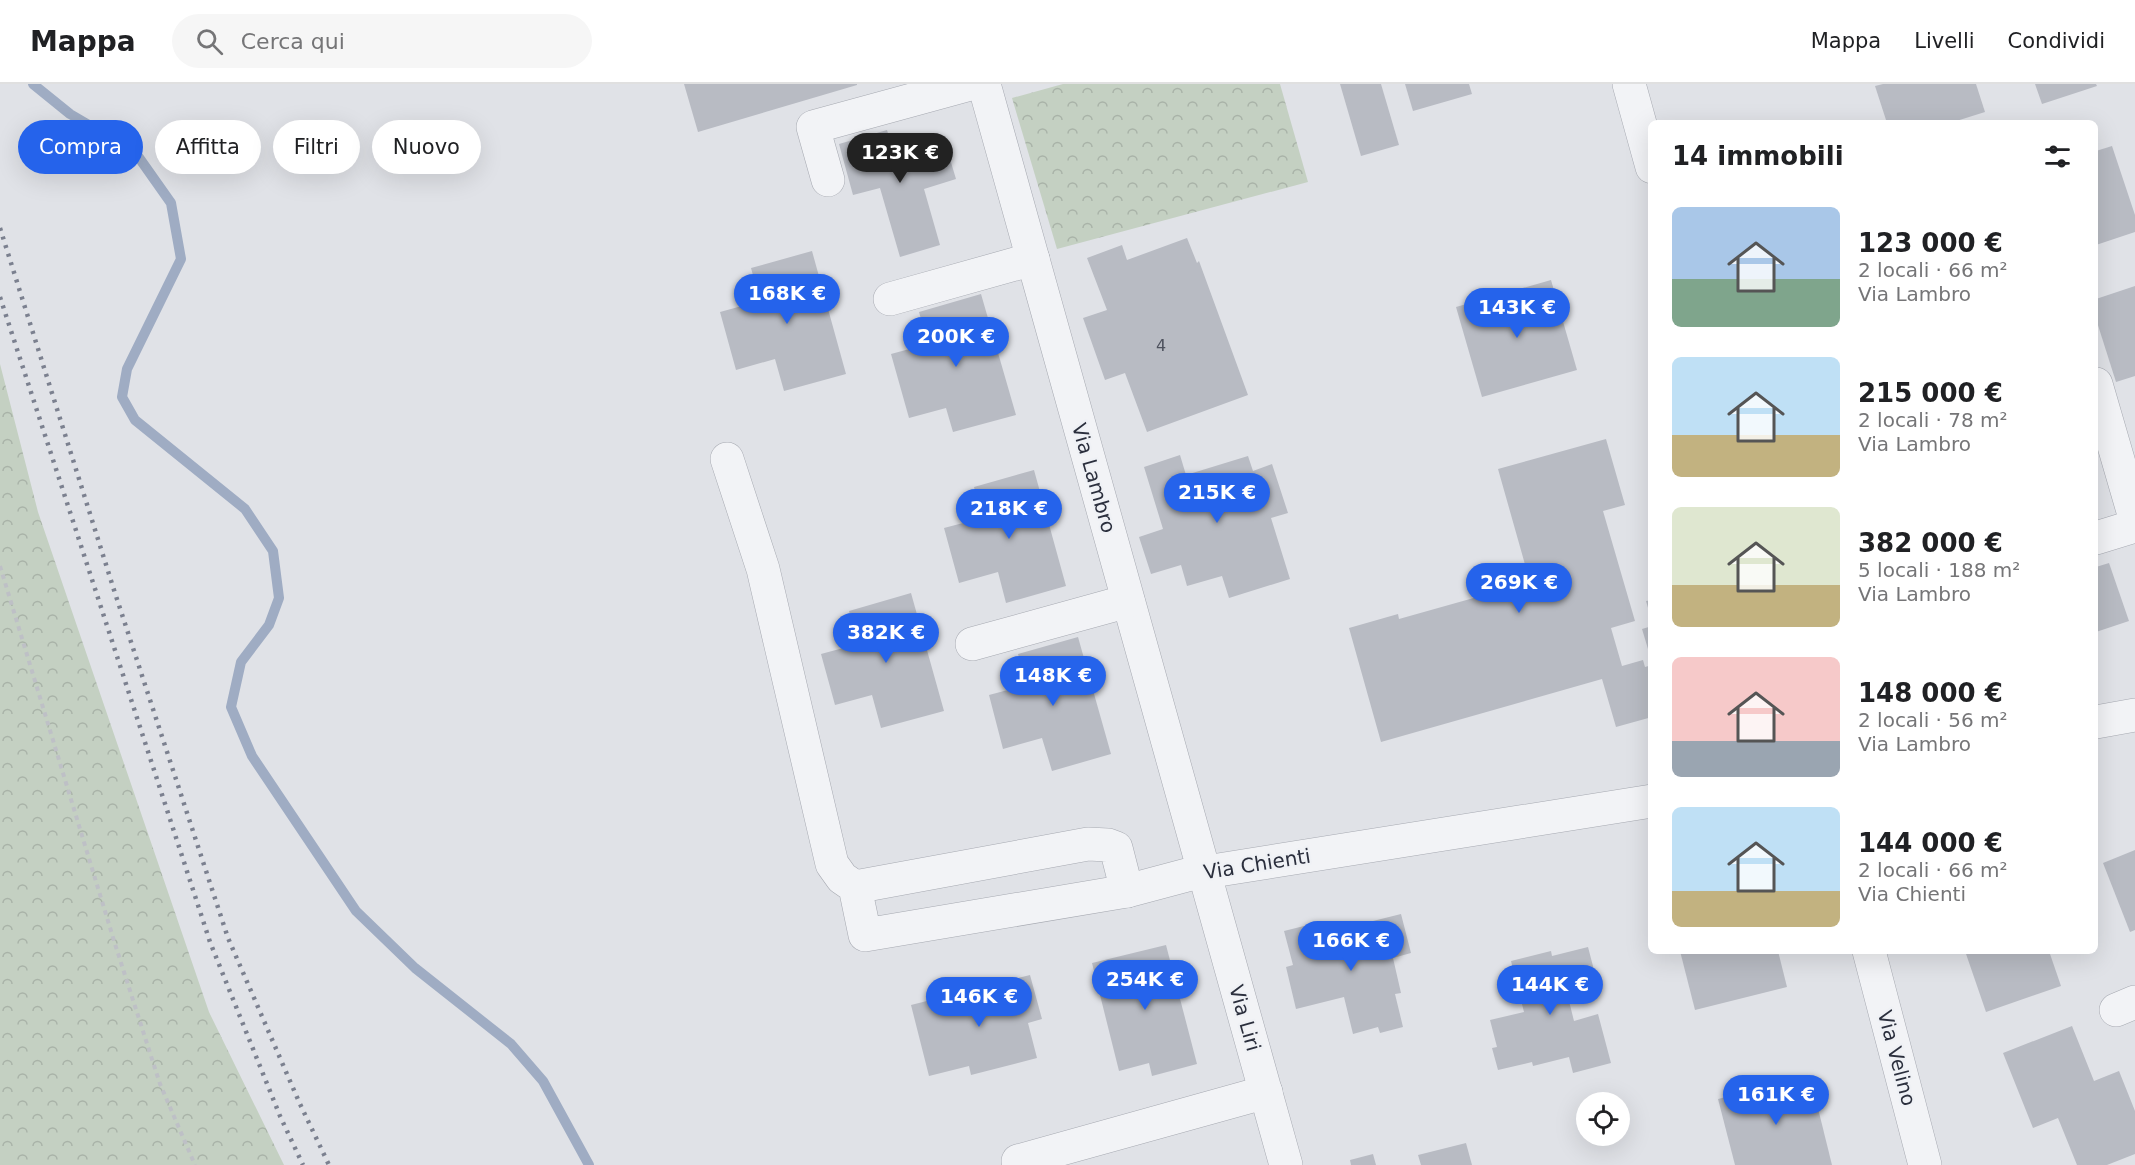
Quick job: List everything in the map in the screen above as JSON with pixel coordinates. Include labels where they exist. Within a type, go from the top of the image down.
[{"type":"street","points":[[828,180],[813,127],[970,84]]},
{"type":"street","name":"Via Lambro","points":[[984,84],[1204,872]]},
{"type":"street","points":[[1629,84],[1648,153]]},
{"type":"street","points":[[890,299],[1033,260]]},
{"type":"street","points":[[2098,391],[2135,518]]},
{"type":"street","points":[[727,459],[763,569],[832,864],[842,878],[855,887],[1088,844],[1108,845],[1116,848],[1127,891]]},
{"type":"street","points":[[2098,537],[2135,526]]},
{"type":"street","points":[[972,644],[1128,601]]},
{"type":"street","points":[[2098,722],[2135,715]]},
{"type":"street","name":"Via Chienti","points":[[855,887],[865,935],[1127,891],[1204,872],[1648,802]]},
{"type":"street","name":"Via Liri","points":[[1204,872],[1286,1165]]},
{"type":"street","name":"Via Velino","points":[[1870,954],[1925,1165]]},
{"type":"street","points":[[1018,1161],[1266,1092]]},
{"type":"path","points":[[0,566],[160,1084],[195,1165]]},
{"type":"green space","points":[[1063,84],[1280,84],[1308,182],[1057,249],[1012,98]]},
{"type":"green space","points":[[0,364],[38,512],[209,1012],[284,1165],[0,1165]]},
{"type":"building","points":[[684,84],[857,84],[857,85],[698,132]]},
{"type":"building","points":[[1340,84],[1381,84],[1399,145],[1361,156]]},
{"type":"building","points":[[1405,84],[1469,84],[1472,94],[1413,111]]},
{"type":"building","points":[[1883,84],[1976,84],[1985,112],[1960,120],[1886,120],[1875,86]]},
{"type":"building","points":[[2035,84],[2096,84],[2097,86],[2042,104]]},
{"type":"building","points":[[887,130],[894,154],[944,139],[956,179],[924,189],[940,245],[900,257],[880,188],[853,195],[839,144]]},
{"type":"building","points":[[2112,146],[2135,215],[2135,232],[2098,244],[2098,150]]},
{"type":"building","points":[[1187,238],[1197,263],[1199,261],[1248,395],[1147,432],[1125,373],[1105,380],[1083,318],[1107,310],[1087,258],[1122,245],[1127,260]]},
{"type":"building","points":[[812,251],[846,374],[784,391],[775,359],[736,370],[720,312],[760,301],[751,268]]},
{"type":"building","points":[[1551,280],[1577,370],[1482,397],[1456,307]]},
{"type":"building","points":[[2135,286],[2135,376],[2116,382],[2098,325],[2098,298]]},
{"type":"building","points":[[981,294],[1016,415],[953,432],[946,408],[909,418],[891,354],[928,344],[919,312]]},
{"type":"building","points":[[1606,439],[1625,505],[1603,511],[1635,621],[1611,628],[1622,666],[1643,660],[1645,667],[1648,666],[1648,718],[1616,727],[1602,679],[1381,742],[1349,628],[1398,614],[1399,619],[1530,582],[1498,469]]},
{"type":"building","points":[[1180,455],[1186,475],[1248,456],[1253,471],[1272,464],[1288,513],[1271,518],[1290,579],[1229,598],[1222,576],[1187,586],[1181,565],[1151,574],[1139,537],[1163,529],[1144,467]]},
{"type":"building","points":[[1034,470],[1066,586],[1006,603],[998,572],[959,583],[944,528],[982,518],[974,487]]},
{"type":"building","points":[[2109,563],[2129,621],[2098,631],[2098,566]]},
{"type":"building","points":[[911,593],[944,711],[881,728],[872,695],[835,705],[821,654],[858,644],[849,611]]},
{"type":"building","points":[[1648,627],[1648,649],[1642,629]]},
{"type":"building","points":[[1078,637],[1111,754],[1052,771],[1042,738],[1003,749],[989,695],[1027,685],[1018,654]]},
{"type":"building","points":[[2135,850],[2135,930],[2130,932],[2103,863]]},
{"type":"building","points":[[1401,914],[1411,953],[1393,958],[1401,993],[1395,994],[1403,1027],[1380,1033],[1378,1027],[1353,1034],[1344,997],[1296,1009],[1286,967],[1293,965],[1284,931],[1308,925],[1312,940],[1334,934],[1339,953],[1358,948],[1353,926]]},
{"type":"building","points":[[1166,945],[1197,1064],[1152,1076],[1149,1063],[1119,1071],[1092,963]]},
{"type":"building","points":[[1588,947],[1594,970],[1580,974],[1586,997],[1569,1001],[1574,1021],[1598,1014],[1611,1063],[1573,1073],[1569,1057],[1533,1066],[1532,1062],[1498,1070],[1492,1048],[1497,1047],[1490,1020],[1524,1012],[1511,961],[1551,951],[1552,956]]},
{"type":"building","points":[[1681,954],[1779,954],[1787,987],[1695,1010]]},
{"type":"building","points":[[1966,954],[2050,954],[2061,986],[1986,1012]]},
{"type":"building","points":[[1030,975],[1042,1019],[1028,1023],[1037,1058],[971,1075],[969,1066],[929,1076],[911,1005]]},
{"type":"building","points":[[2072,1026],[2094,1081],[2119,1071],[2135,1111],[2135,1154],[2107,1165],[2077,1165],[2058,1118],[2033,1128],[2003,1053]]},
{"type":"building","points":[[1810,1076],[1832,1165],[1735,1165],[1718,1099]]},
{"type":"building","points":[[1466,1143],[1472,1165],[1421,1165],[1418,1155]]},
{"type":"building","points":[[1373,1154],[1376,1165],[1351,1165],[1350,1160]]},
{"type":"waterway","points":[[33,84],[70,114],[135,152],[171,203],[181,259],[127,369],[122,397],[135,420],[245,509],[273,551],[279,598],[269,625],[241,662],[231,707],[252,756],[356,911],[415,968],[511,1044],[543,1081],[589,1165]]},
{"type":"railway","points":[[0,228],[114,590],[228,938],[329,1165]]},
{"type":"railway","points":[[0,297],[210,942],[280,1116],[303,1165]]}]
